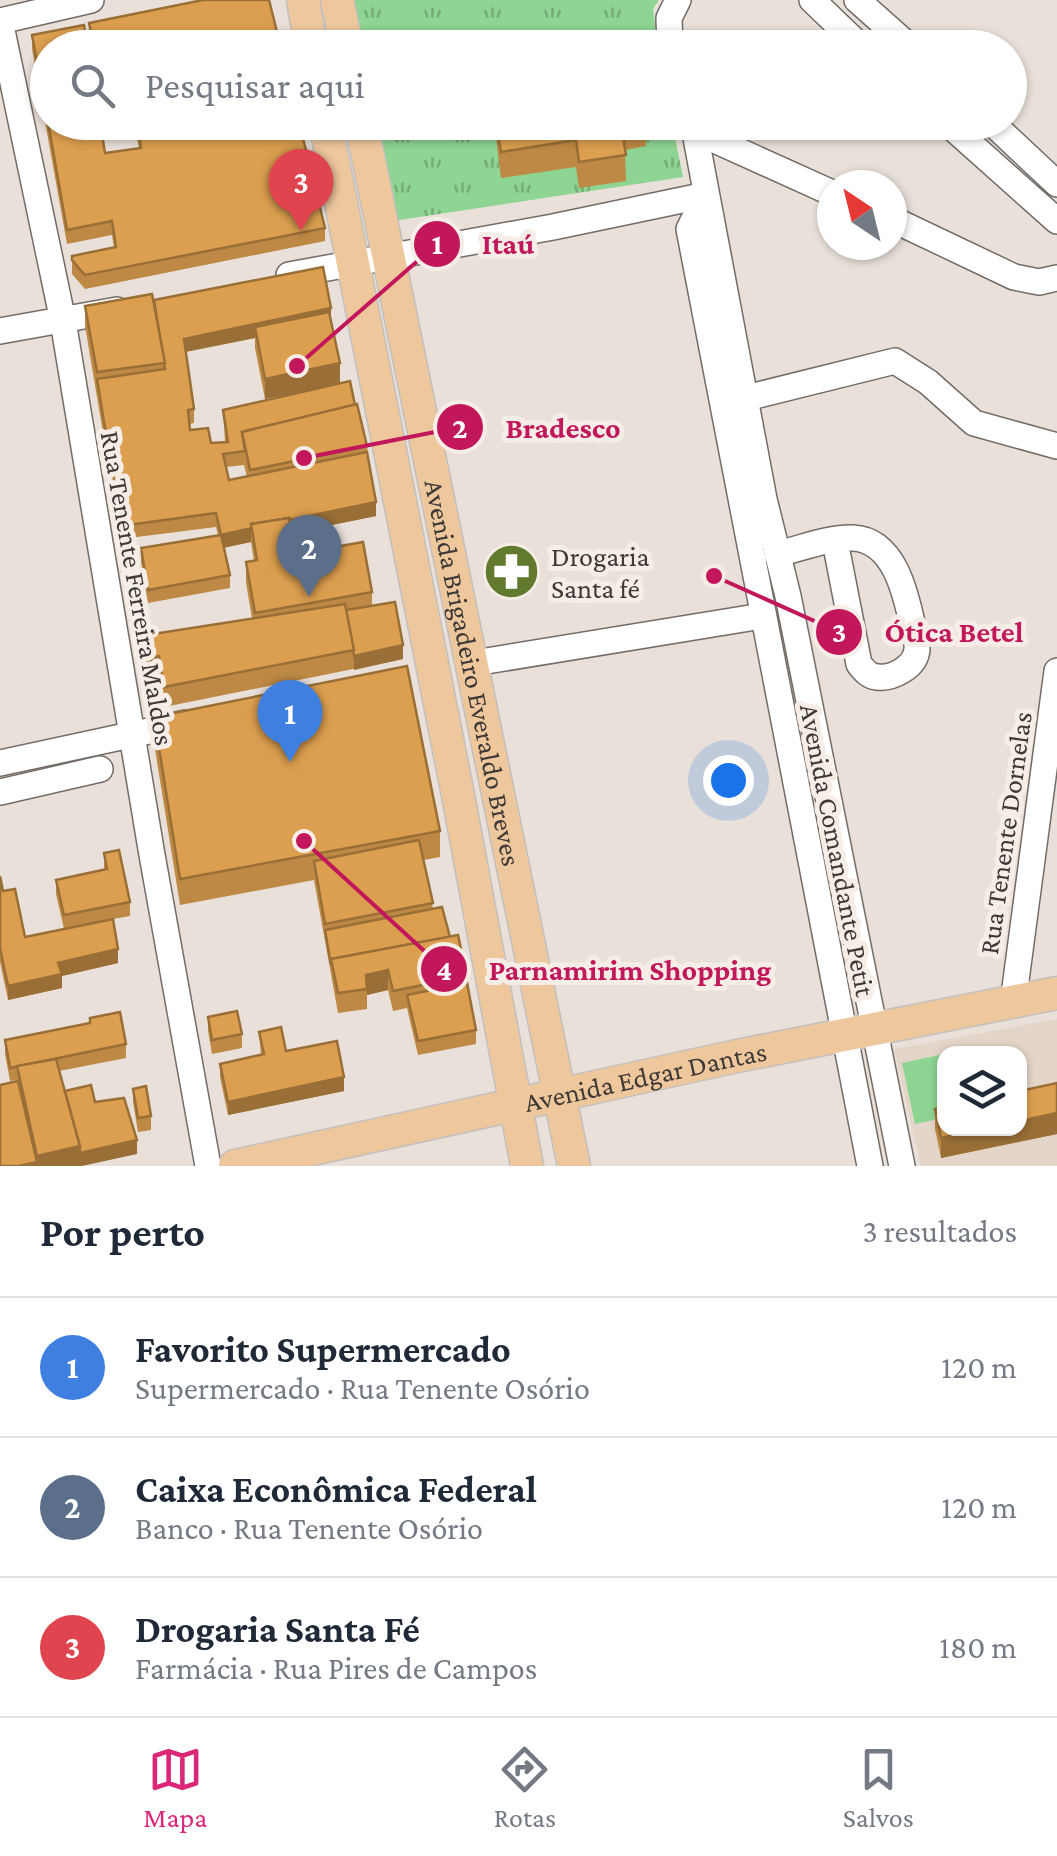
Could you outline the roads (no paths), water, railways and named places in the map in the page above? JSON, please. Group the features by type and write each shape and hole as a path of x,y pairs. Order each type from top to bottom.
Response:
{"main road":[{"path":"302,0 308,30"},
{"path":"337,0 343,30"},
{"name":"Avenida Brigadeiro Everaldo Breves","path":"329,140 424,673 527,1166"},
{"name":"Avenida Brigadeiro Everaldo Breves","path":"366,140 574,1166"},
{"name":"Avenida Edgar Dantas","path":"235,1166 1057,993"}],"street":[{"path":"0,21 91,0"},
{"path":"669,30 669,18 678,0"},
{"path":"812,0 843,30"},
{"path":"857,0 891,30"},
{"name":"Rua Tenente Ferreira Maldos","path":"0,21 63,321 208,1166"},
{"name":"Avenida Comandante Petit","path":"697,140 746,398 762,616 858,1032 902,1166"},
{"path":"722,140 817,186"},
{"path":"966,140 1057,222"},
{"path":"1010,140 1057,184"},
{"path":"258,281 552,228 706,195"},
{"name":"Avenida Comandante Petit","path":"706,195 689,230 754,502 778,554 858,1032 870,1166"},
{"path":"907,226 1014,277 1040,282 1057,278"},
{"path":"0,331 142,304"},
{"path":"746,398 896,360 916,372 974,423 1057,446"},
{"path":"778,554 835,541 852,538 867,541 881,552 904,583 918,651 900,672 878,678 867,674 859,664 835,541"},
{"path":"474,663 762,616"},
{"name":"Rua Tenente Dornelas","path":"1012,1003 1057,672"},
{"path":"0,762 208,718"},
{"path":"0,792 100,770"}],"place":[{"name":"Drogaria Santa Fé","path":"301,231"},
{"name":"Itaú","path":"297,366"},
{"name":"Bradesco","path":"304,458"},
{"name":"Drogaria Santa fé","path":"512,572"},
{"name":"Ótica Betel","path":"714,576"},
{"name":"Caixa Econômica Federal","path":"309,597"},
{"name":"Favorito Supermercado","path":"290,762"},
{"name":"Parnamirim Shopping","path":"304,841"}]}
